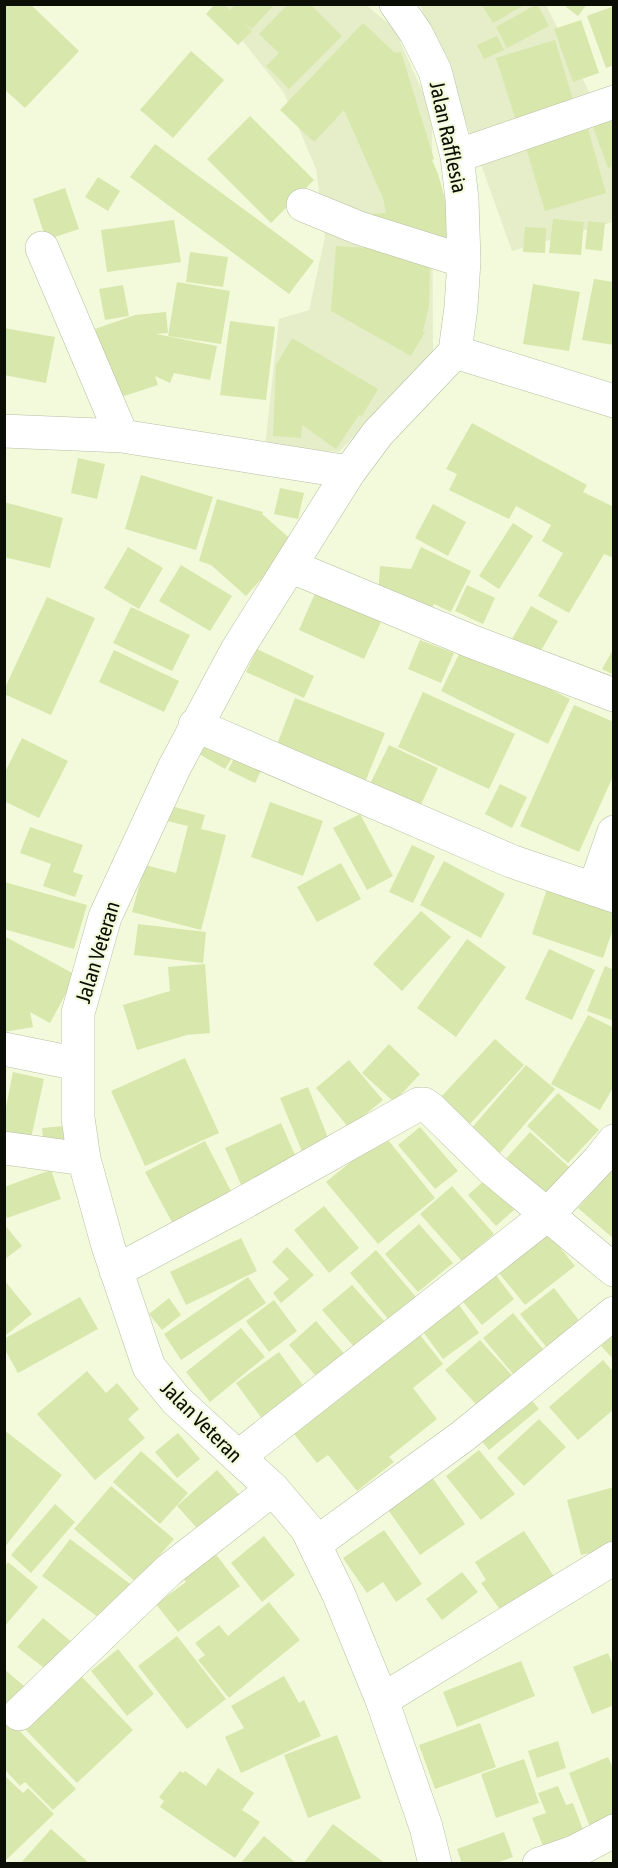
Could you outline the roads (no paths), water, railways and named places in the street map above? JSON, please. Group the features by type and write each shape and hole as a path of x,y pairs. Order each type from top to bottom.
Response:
{"street":[{"name":"Jalan Rafflesia","path":"396,4 416,33 435,71 457,156 462,199 464,261 455,352"},
{"path":"457,156 614,102"},
{"path":"303,205 359,228 464,261"},
{"path":"42,248 122,436"},
{"path":"455,352 614,401"},
{"name":"Jalan Veteran","path":"435,1863 426,1827 382,1700 307,1529 273,1489 176,1400 149,1367 116,1271 84,1159 78,1118 78,1013 105,916 195,725 237,650 349,472 378,433 455,352"},
{"path":"5,431 122,436 349,472"},
{"path":"290,566 473,642 614,694"},
{"path":"195,725 511,861 604,892 614,832"},
{"path":"4,1049 78,1064"},
{"path":"116,1271 236,1207 418,1104 424,1104 431,1109 491,1168 614,1270"},
{"path":"238,1457 547,1215 614,1141"},
{"path":"4,1148 84,1159"},
{"path":"315,1544 463,1436 614,1313"},
{"path":"19,1714 169,1570 273,1489"},
{"path":"382,1700 614,1558"},
{"path":"538,1863 574,1852 614,1831"}]}
